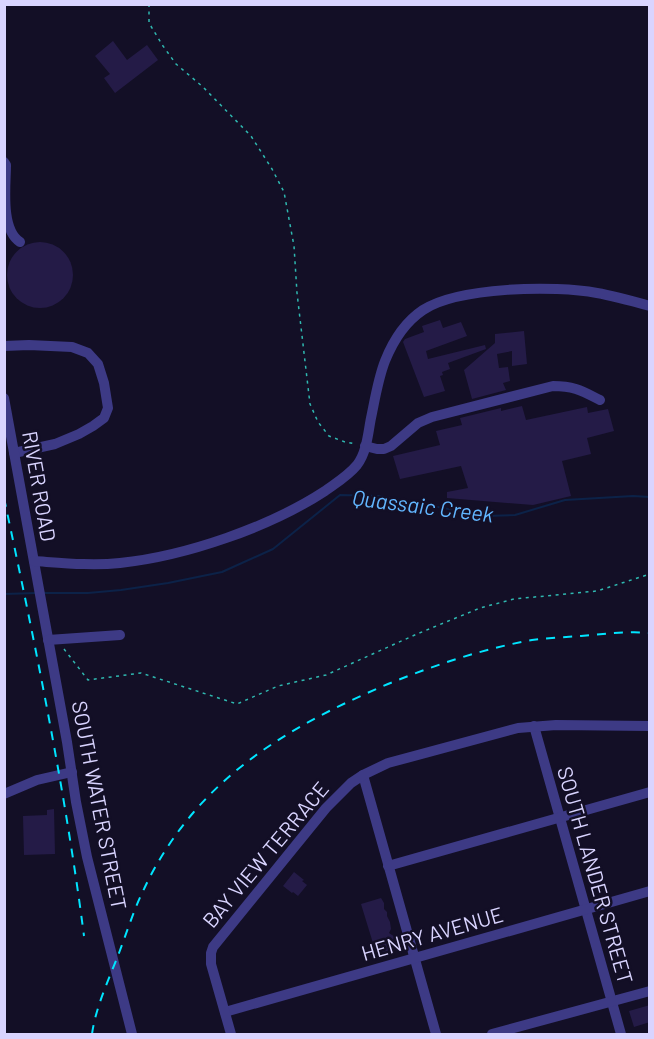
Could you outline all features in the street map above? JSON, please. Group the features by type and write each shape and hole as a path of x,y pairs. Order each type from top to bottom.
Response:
{"street":[{"path":"4,162 6,165 7,220 16,239 20,242"},
{"path":"34,561 122,563 195,548 219,541 287,512 315,497 358,464 365,446 376,390 393,344 411,320 432,304 474,293 569,290 595,292 650,306"},
{"path":"4,346 72,347 88,353 98,364 108,408 104,418 79,434 11,457"},
{"path":"365,446 384,449 391,446 418,423 432,417 553,386 568,386 600,400"},
{"name":"RIVER ROAD","path":"4,398 11,457 38,580"},
{"name":"SOUTH WATER STREET","path":"38,580 87,857 132,1035"},
{"path":"48,640 120,635"},
{"name":"SOUTH LANDER STREET","path":"534,726 621,1035"},
{"name":"BAY VIEW TERRACE","path":"231,1035 211,964 213,947 326,808 363,774 388,764 518,728 650,726"},
{"path":"4,794 37,780 72,772"},
{"path":"363,774 436,1035"},
{"path":"388,866 650,792"},
{"name":"HENRY AVENUE","path":"225,1012 650,891"},
{"path":"492,1035 650,991"}],"path":[{"path":"149,4 149,23 176,64 251,136 273,169 284,192 294,246 310,404 318,422 329,436 365,446"},
{"path":"48,640 61,646 88,680 141,673 237,704 278,686 326,675 480,608 514,599 597,591 650,574"}],"building":[{"path":"113,41 127,60 147,45 158,60 115,93 104,78 110,74 95,56"},
{"path":"40,242 53,245 63,252 70,262 73,275 70,288 63,298 53,305 40,308 27,305 17,298 10,288 7,275 10,262 17,252 27,245"},
{"path":"440,320 443,328 461,322 467,336 426,351 428,359 485,345 486,349 448,363 450,369 442,372 443,375 440,376 445,391 424,397 403,342 405,339 424,332 422,326"},
{"path":"524,331 527,364 512,366 512,351 497,354 499,368 508,367 510,381 503,383 506,390 472,399 464,370 495,343 495,334"},
{"path":"522,406 526,420 587,407 588,413 608,409 614,431 587,438 591,454 562,461 571,496 533,505 447,498 447,492 468,488 461,466 400,479 393,456 440,445 436,431 462,425 460,418 501,408 501,411"},
{"path":"54,809 55,854 24,855 23,816 47,815 47,810"},
{"path":"294,872 307,885 298,896 283,886"},
{"path":"381,898 390,922 389,933 395,937 393,939 397,948 376,953 361,904"},
{"path":"650,1005 650,1022 634,1027 629,1011"}],"waterway":[{"name":"Quassaic Creek","path":"43,593 121,590 222,572 273,549 340,495 379,496 486,516 515,515 565,500 650,497"},
{"name":"Quassaic Creek","path":"4,594 37,593"}],"railway":[{"path":"4,498 59,771 84,936"},
{"path":"92,1034 100,1003 140,897 160,859 179,830 213,791 258,754 308,722 361,696 459,658 532,640 616,633 650,633"}]}
